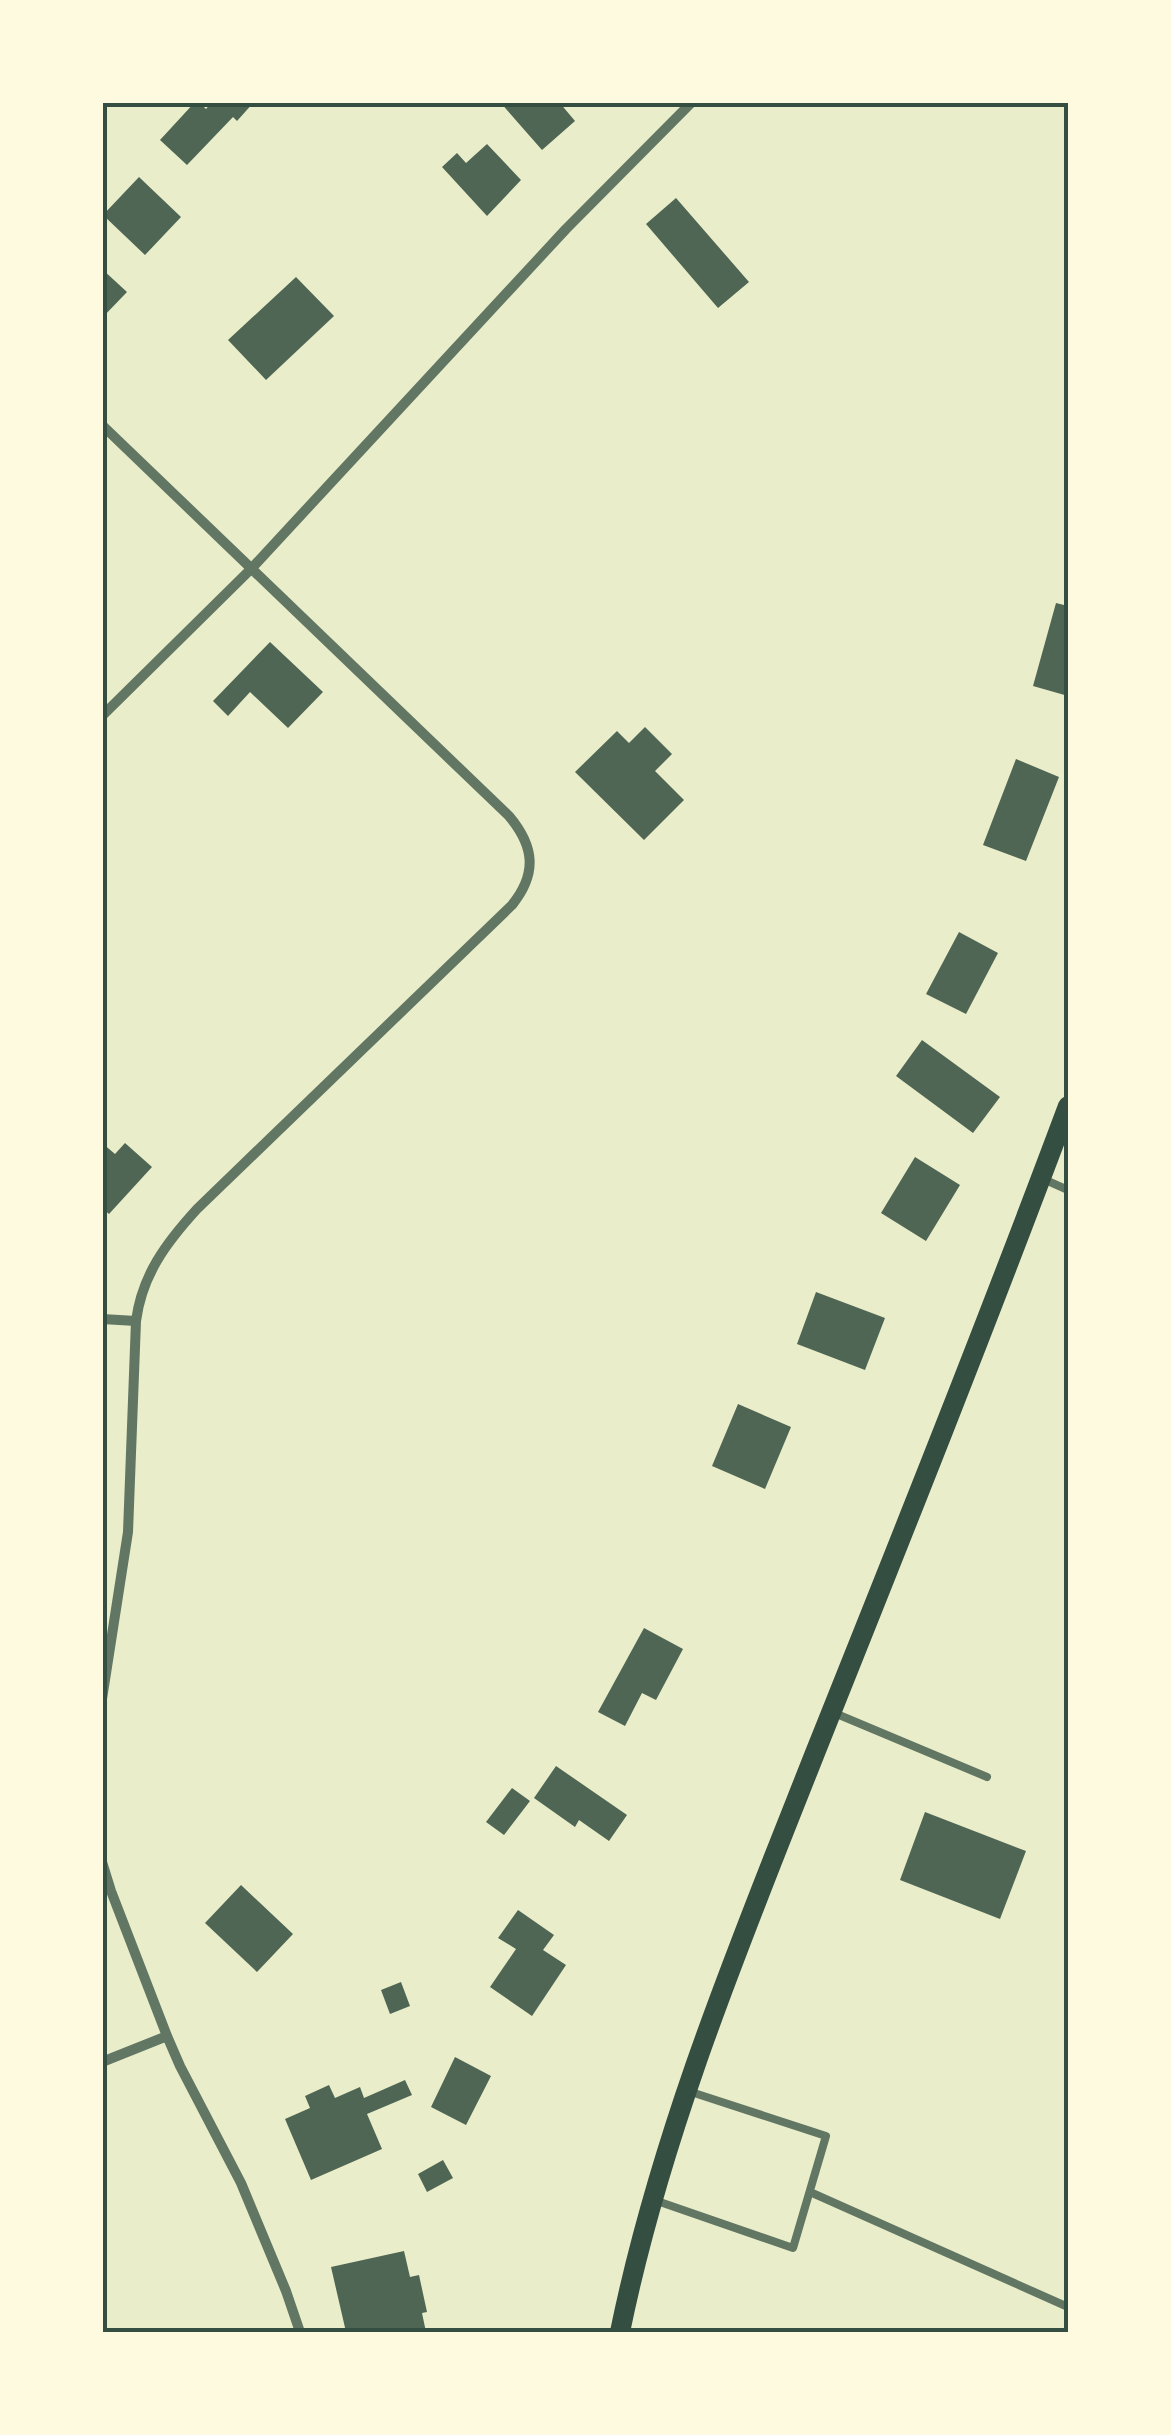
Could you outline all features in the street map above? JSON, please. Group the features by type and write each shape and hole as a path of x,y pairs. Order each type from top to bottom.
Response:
{"main road":[{"path":"620,2332 653,2199 687,2091 757,1900 1068,1107"}],"street":[{"path":"102,716 252,569 553,244 692,102"},
{"path":"102,425 509,816 525,840 530,866 521,894 502,916 178,1230 151,1268 138,1303 128,1532 102,1699"},
{"path":"102,1319 136,1322"},
{"path":"102,1862 167,2036 241,2183 300,2332"},
{"path":"102,2062 167,2036"}],"lane":[{"path":"1041,1178 1068,1190"},
{"path":"832,1712 987,1777"},
{"path":"653,2199 792,2248 810,2192 826,2136 687,2091"},
{"path":"810,2192 1068,2307"}],"building":[{"path":"195,102 206,109 212,102 254,102 237,121 233,117 187,165 160,140"},
{"path":"500,102 559,102 575,121 542,150"},
{"path":"487,144 521,180 487,216 442,167 457,153 466,163"},
{"path":"139,177 181,217 145,255 103,215"},
{"path":"676,198 749,282 718,308 646,224"},
{"path":"102,269 127,292 102,318"},
{"path":"296,277 334,316 266,380 228,340"},
{"path":"1056,603 1068,606 1068,696 1033,686"},
{"path":"270,642 323,692 288,728 250,692 228,716 213,701"},
{"path":"645,727 672,754 655,771 684,800 644,840 575,772 617,731 629,743"},
{"path":"1016,759 1059,777 1026,861 983,845"},
{"path":"959,932 998,953 966,1014 926,994"},
{"path":"922,1040 1000,1097 973,1133 896,1076"},
{"path":"102,1143 115,1154 125,1143 152,1167 109,1214 102,1208"},
{"path":"915,1157 960,1185 926,1241 881,1213"},
{"path":"816,1292 885,1318 865,1370 797,1344"},
{"path":"738,1404 791,1427 765,1489 712,1466"},
{"path":"644,1628 683,1649 656,1700 642,1693 625,1726 598,1712"},
{"path":"556,1766 627,1815 609,1841 579,1820 575,1827 534,1798"},
{"path":"512,1788 530,1801 504,1835 486,1822"},
{"path":"925,1812 1026,1851 1000,1919 900,1880"},
{"path":"241,1885 293,1934 257,1972 205,1923"},
{"path":"518,1910 554,1935 543,1950 566,1965 532,2016 490,1987 516,1949 498,1938"},
{"path":"401,1982 410,2006 390,2014 381,1990"},
{"path":"455,2057 491,2076 466,2125 431,2107"},
{"path":"405,2080 412,2095 367,2114 382,2149 311,2180 285,2119 310,2108 305,2096 329,2085 335,2098 360,2087 364,2098"},
{"path":"443,2160 453,2178 427,2192 418,2174"},
{"path":"404,2251 410,2277 419,2275 427,2312 422,2313 426,2332 346,2332 331,2267"}]}
